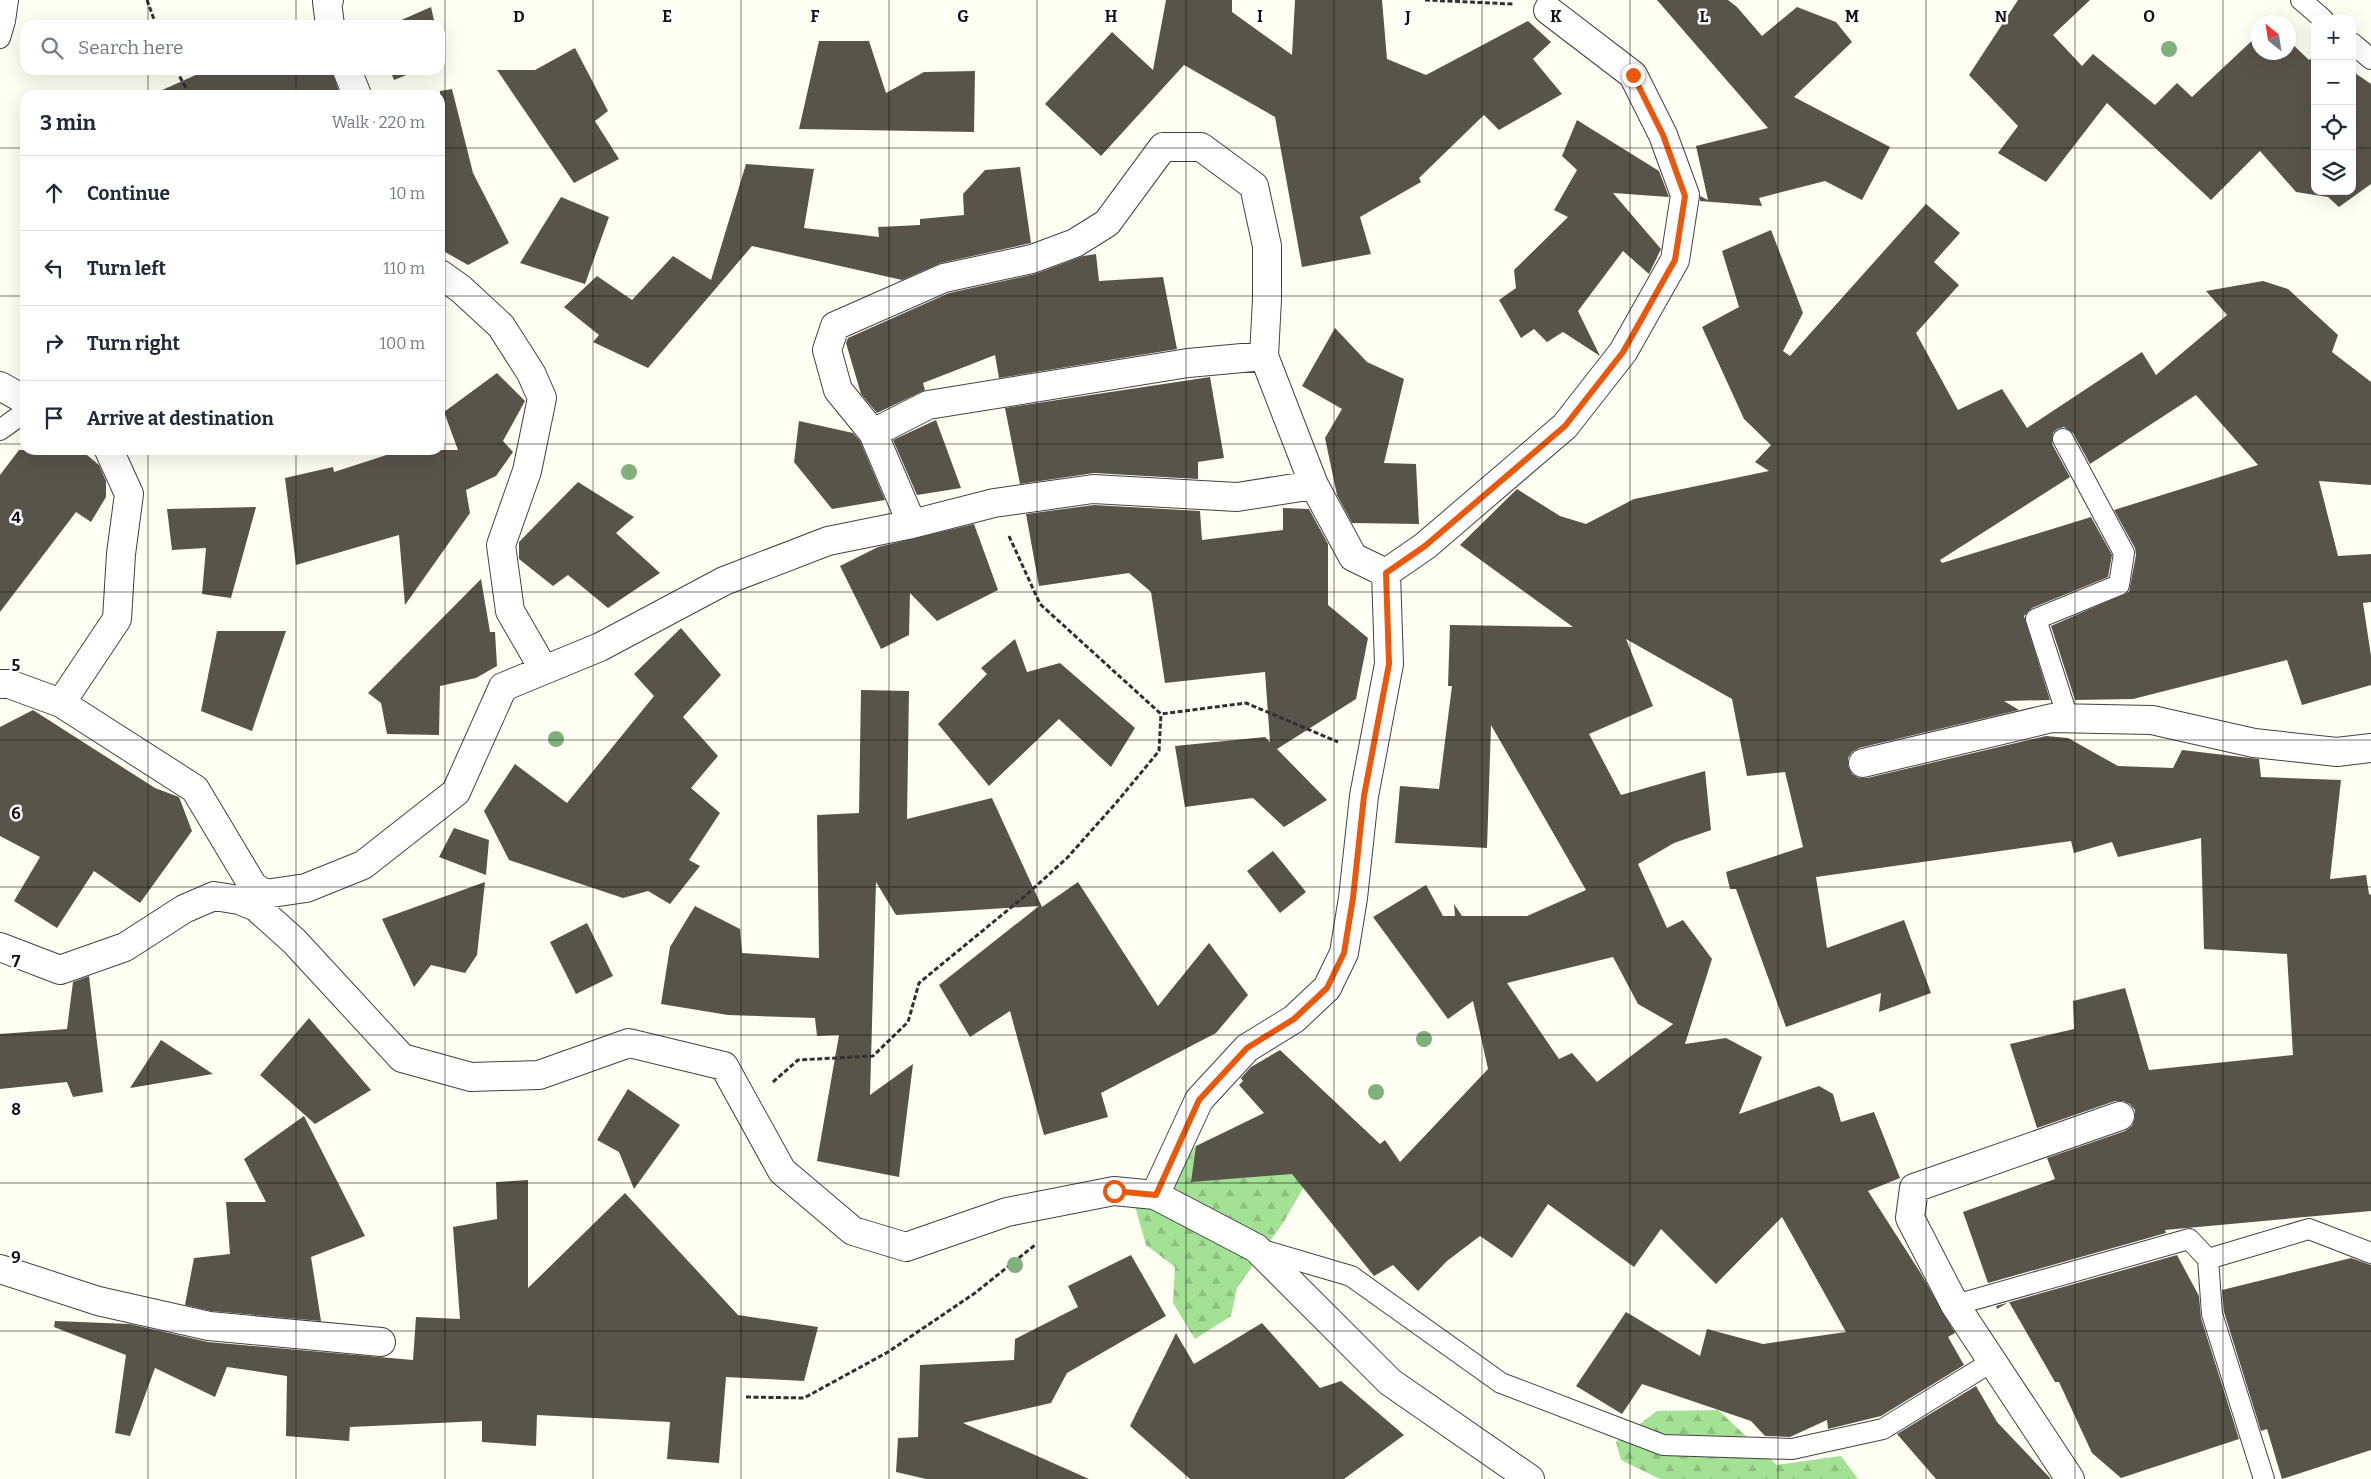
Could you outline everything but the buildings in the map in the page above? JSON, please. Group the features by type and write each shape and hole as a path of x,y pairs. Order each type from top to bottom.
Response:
{"street":[{"path":"329,0 327,2 329,20"},
{"path":"1386,573 1425,546 1565,426 1623,352 1675,260 1685,196 1663,135 1638,83 1633,75 1548,10"},
{"path":"349,75 355,90"},
{"path":"912,524 874,433 838,390 827,350 835,326 944,278 1032,259 1075,243 1107,223 1163,147 1201,147 1254,186 1267,246 1264,356 1314,485 1353,557 1386,573"},
{"path":"445,278 501,326 531,373 542,398 527,471 501,545 510,611 544,670"},
{"path":"874,433 928,405 1188,363 1264,356"},
{"path":"0,386 20,397"},
{"path":"61,703 117,619 120,554 129,494 112,455"},
{"path":"0,947 60,970 125,947 184,909 214,896 239,900 306,888 363,865 456,792 503,687 600,648 724,580 828,541 912,524 994,503 1093,489 1237,497 1314,485"},
{"path":"1156,1195 1199,1100 1247,1048 1294,1019 1327,988 1344,953 1353,898 1364,796 1389,664 1386,573"},
{"path":"0,684 9,684 61,703 195,789 253,886 256,898 402,1058 471,1078 539,1075 629,1043 724,1066 782,1171 853,1231 906,1247 1007,1212 1114,1191 1156,1195 1256,1248 1390,1382 1530,1479"},
{"path":"1863,763 2052,718 2152,720 2254,744 2337,752 2371,748"},
{"path":"2070,1479 1955,1304 1910,1218 1914,1188 2120,1116"},
{"path":"0,1268 98,1301 210,1326 381,1342"}],"lane":[{"path":"0,38 8,0"},
{"path":"2301,0 2318,15"},
{"path":"2356,46 2371,59"},
{"path":"0,430 20,416"},
{"path":"2063,439 2124,553 2120,585 2036,619 2068,718"},
{"path":"2208,1259 2309,1229 2371,1253"},
{"path":"1955,1304 2189,1239 2208,1259 2212,1314 2264,1479"},
{"path":"1256,1248 1350,1276 1501,1383 1663,1444 1792,1449 1883,1429 1993,1361"}],"path":[{"path":"147,0 154,20"},
{"path":"1425,0 1504,2 1548,10"},
{"path":"179,75 187,90"},
{"path":"994,503 1040,604 1161,714 1246,703 1372,756"},
{"path":"752,1116 760,1093 798,1060 873,1056 908,1022 919,982 1025,896 1067,858 1159,751 1161,714"},
{"path":"746,1397 804,1398 888,1352 975,1293 1037,1244"}],"green space":[{"path":"1196,1146 1279,1155 1305,1185 1283,1223 1237,1288 1231,1316 1195,1339 1173,1303 1175,1267 1146,1245 1131,1192"},
{"path":"1718,1410 1777,1465 1841,1456 1858,1479 1660,1479 1621,1460 1616,1442 1657,1411"}],"route":[{"path":"1114,1191 1156,1195 1199,1100 1247,1048 1294,1019 1327,988 1344,953 1353,898 1364,796 1389,664 1386,573 1425,546 1565,426 1623,352 1675,260 1685,196 1663,135 1633,75"}]}
